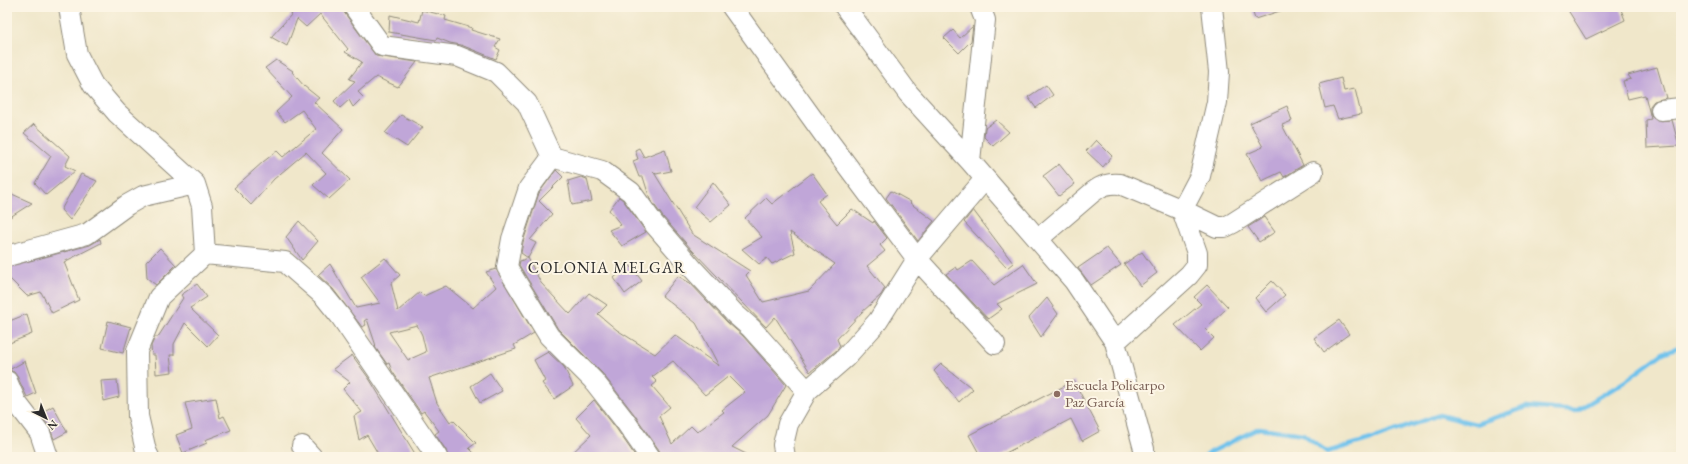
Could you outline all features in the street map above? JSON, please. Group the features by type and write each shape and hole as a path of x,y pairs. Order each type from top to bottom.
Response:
{"street":[{"path":"69,7 77,54 93,85 117,113 195,184 202,206 205,254"},
{"path":"354,7 382,46 457,56 496,72 527,103 552,157 602,171 631,192 654,224 693,270 735,314 751,328 808,391"},
{"path":"732,7 825,136 917,259 995,344"},
{"path":"845,7 908,93 986,179 1074,281 1115,342 1144,449 1144,457"},
{"path":"970,161 985,20 980,7"},
{"path":"1115,342 1190,275 1197,265 1197,253 1182,210 1200,176 1217,102 1219,72 1212,7"},
{"path":"1661,110 1681,108"},
{"path":"552,157 529,188 512,239 507,267 549,336 593,380 625,421 650,457"},
{"path":"1038,239 1093,192 1102,186 1112,183 1120,184 1182,210 1217,227 1225,227 1313,172"},
{"path":"785,457 783,446 788,424 808,391 845,358 878,321 917,259 986,179"},
{"path":"7,256 87,234 127,205 143,196 195,184"},
{"path":"149,457 146,451 138,416 137,351 159,297 205,254 285,262 324,296 341,317 437,457"},
{"path":"7,381 11,400 40,433 48,457"}],"building":[{"path":"284,7 340,7 376,56 417,62 398,87 376,77 358,92 363,97 353,107 349,100 340,108 334,101 355,81 349,79 362,62 345,52 348,49 320,14 306,27 297,19 287,46 271,37 292,14"},
{"path":"1251,7 1286,7 1286,9 1255,19"},
{"path":"1566,7 1620,7 1625,20 1586,39"},
{"path":"422,10 446,16 445,20 472,28 471,30 500,39 495,47 500,50 496,59 461,45 437,38 436,40 389,32 390,15 419,22"},
{"path":"973,26 971,41 959,53 944,38 953,30 960,38"},
{"path":"276,60 293,71 292,72 304,86 319,98 314,102 343,129 322,153 350,180 329,199 313,185 326,173 306,152 274,179 251,205 234,188 277,151 283,157 316,129 302,110 285,122 276,112 292,97 265,68"},
{"path":"1657,67 1666,98 1654,101 1650,106 1650,112 1652,117 1657,121 1672,120 1679,146 1647,148 1646,120 1651,119 1645,95 1628,99 1623,81 1631,79 1628,75"},
{"path":"1341,78 1344,91 1355,89 1361,114 1338,119 1333,106 1325,108 1319,84"},
{"path":"1046,85 1053,95 1036,108 1028,97"},
{"path":"1287,106 1292,121 1282,125 1303,165 1284,177 1281,172 1262,181 1247,154 1263,147 1250,123"},
{"path":"401,115 423,127 407,147 385,133"},
{"path":"996,120 1009,132 993,146 984,137 985,128"},
{"path":"34,124 70,156 65,166 75,171 46,195 35,183 51,156 24,133"},
{"path":"1096,140 1112,156 1103,167 1086,151"},
{"path":"639,148 644,157 665,149 671,171 656,174 653,171 692,234 750,271 746,275 763,302 809,291 835,264 790,232 795,253 772,264 767,258 759,264 742,249 762,237 745,218 766,198 772,204 812,173 827,194 818,201 837,224 852,209 873,223 874,221 887,238 880,245 885,251 867,266 885,288 881,295 862,312 837,339 840,346 837,350 810,372 775,317 766,327 692,250 663,217 650,199 643,177 639,177 633,161 638,159 635,150"},
{"path":"1059,164 1075,184 1059,196 1043,176"},
{"path":"556,170 563,177 539,201 552,214 530,240 536,243 528,258 521,253 523,242 539,193"},
{"path":"81,174 97,181 70,220 61,210"},
{"path":"581,177 587,179 592,201 572,205 568,181"},
{"path":"713,182 731,205 711,222 694,207"},
{"path":"891,191 911,202 910,203 934,221 918,241 886,198"},
{"path":"12,194 32,203 7,219 7,199"},
{"path":"619,197 623,200 646,232 622,246 609,230 621,225 609,210"},
{"path":"973,210 1013,263 1007,268 964,222"},
{"path":"1264,217 1275,232 1259,242 1248,227"},
{"path":"299,221 318,241 302,260 286,237"},
{"path":"100,239 101,243 64,262 79,300 52,313 41,292 27,296 7,276 7,267 90,245"},
{"path":"160,248 176,265 156,285 147,278 146,262"},
{"path":"1107,248 1121,265 1091,285 1078,268"},
{"path":"1142,252 1157,273 1140,286 1124,264"},
{"path":"385,258 400,275 391,283 398,311 420,292 424,296 446,286 473,308 496,287 486,272 496,269 534,333 514,345 516,349 429,378 437,403 450,422 453,420 476,443 469,448 478,457 448,457 446,450 435,434 439,431 424,411 421,413 392,371 389,363 387,364 375,347 376,346 367,319 364,321 366,325 362,327 333,289 318,275 330,264 356,308 380,303 361,277","holes":["417,325 422,335 426,352 408,360 389,332"]},
{"path":"528,258 541,283 570,314 589,293 607,305 598,314 617,330 655,354 675,335 719,366 696,323 662,296 678,276 690,283 727,322 743,336 786,385 768,415 732,447 752,457 661,457 659,450 634,414 602,373 558,329 519,265 520,261","holes":["673,361 705,395 729,376 745,392 722,410 724,412 697,432 691,426 672,444 659,416 670,407 652,386 657,382 652,377"]},
{"path":"972,261 994,285 1023,264 1037,284 997,304 1002,309 988,319 946,274 956,267 958,270"},
{"path":"629,264 642,281 625,294 614,278"},
{"path":"1272,281 1285,295 1266,312 1255,298"},
{"path":"197,284 207,297 190,308 218,335 208,346 185,323 174,344 174,355 170,355 172,372 156,374 155,355 152,355 151,346 155,337 158,337 183,298 181,295"},
{"path":"1207,285 1228,307 1205,329 1214,338 1200,351 1175,325 1201,304 1194,297"},
{"path":"1047,298 1058,314 1041,337 1029,318"},
{"path":"27,314 32,334 7,344 7,322"},
{"path":"1339,320 1349,334 1324,352 1314,338"},
{"path":"108,321 131,327 123,353 102,348"},
{"path":"548,352 564,367 573,386 554,399 542,383 545,381 534,360"},
{"path":"352,355 370,380 417,457 380,457 367,435 359,440 354,416 362,412 343,389 350,382 333,369"},
{"path":"25,361 36,393 27,397 17,376 14,372 9,370"},
{"path":"941,364 973,389 959,402 934,371"},
{"path":"490,373 502,391 480,403 471,386"},
{"path":"117,380 119,397 103,401 101,381"},
{"path":"1074,381 1100,431 1082,441 1071,419 998,457 981,457 969,435"},
{"path":"216,398 220,418 224,416 231,430 205,440 207,443 183,453 176,435 192,429 185,403"},
{"path":"594,400 636,457 568,457 591,435 576,418"},
{"path":"53,406 67,432 54,439 49,426 39,414"}],"waterway":[{"path":"1204,457 1259,428 1303,434 1327,452 1378,437 1439,415 1476,424 1527,407 1576,411 1624,382 1663,353 1681,346"}],"place":[{"name":"Escuela Policarpo Paz García","path":"1057,394"}],"district":[{"name":"COLONIA MELGAR","path":"607,267"}]}
